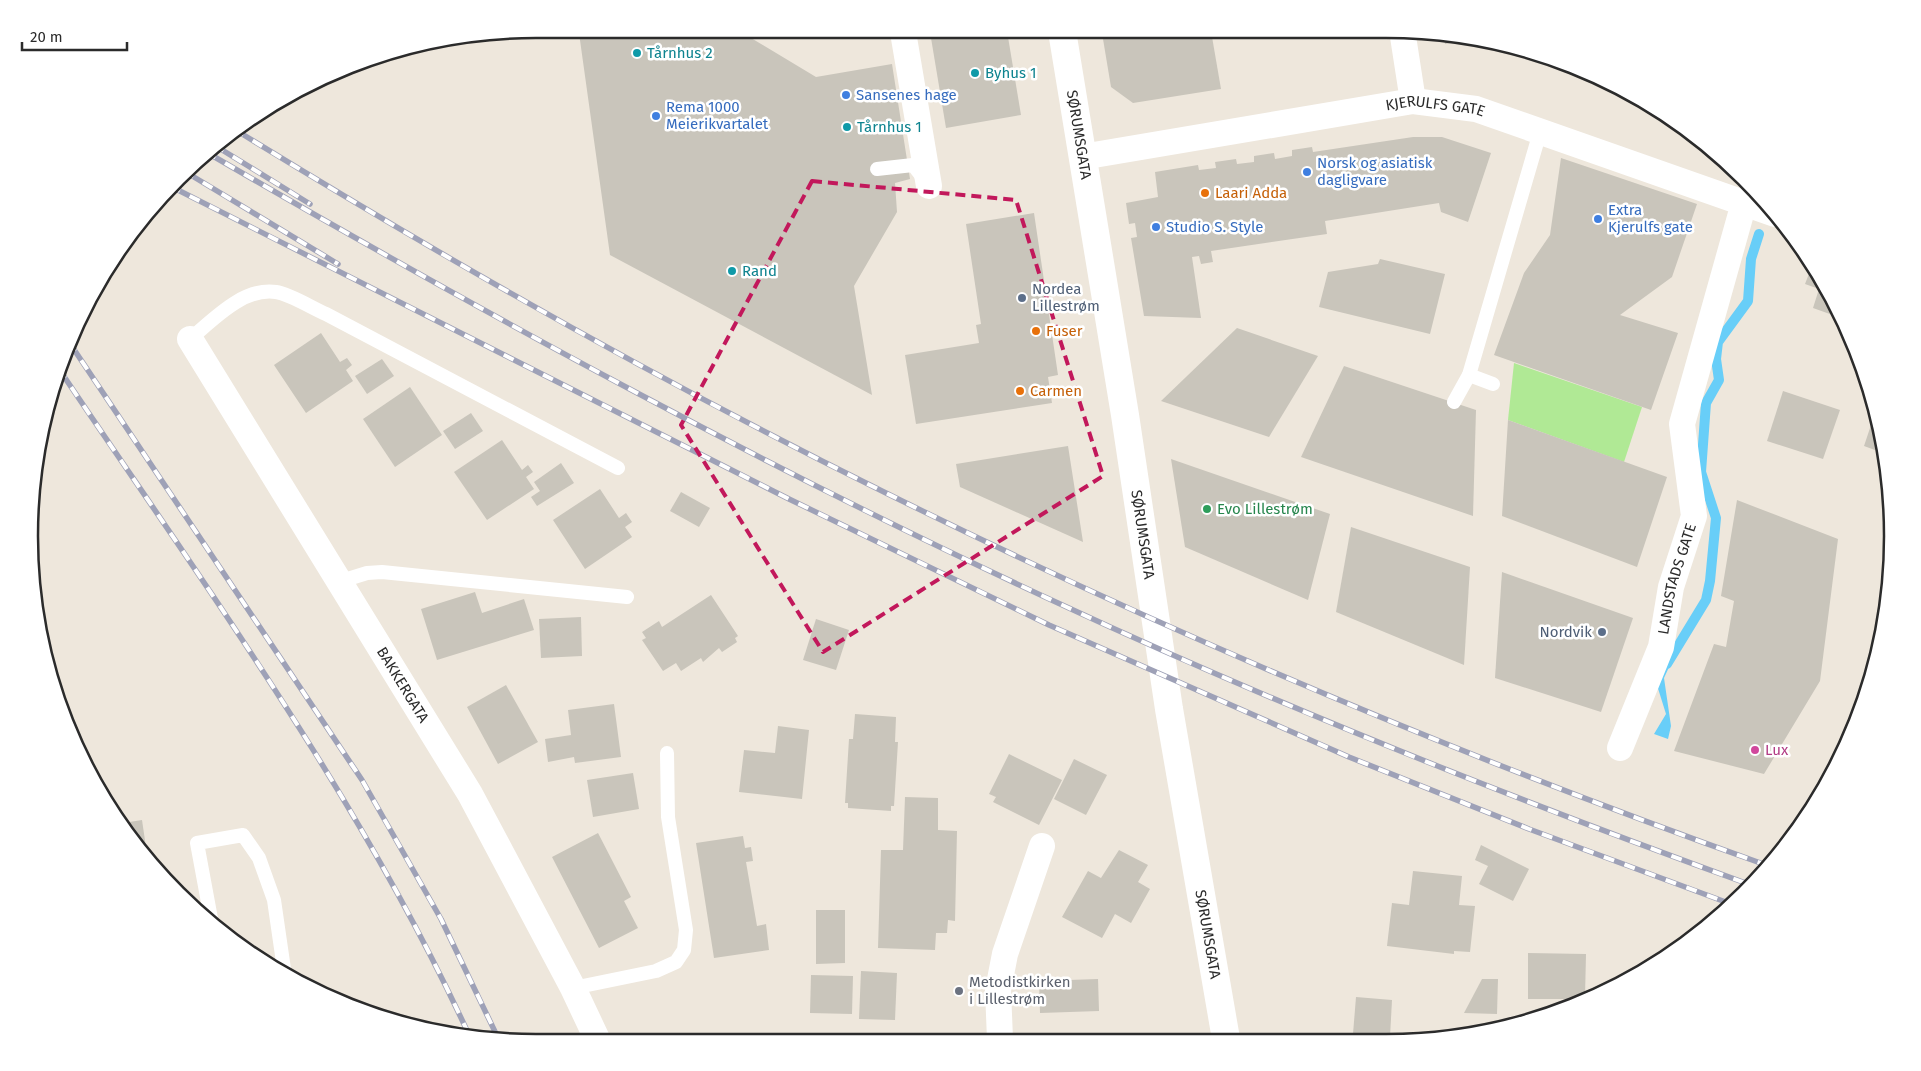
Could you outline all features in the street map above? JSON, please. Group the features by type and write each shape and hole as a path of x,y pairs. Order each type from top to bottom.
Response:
{"main road":[{"name":"SØRUMSGATA","path":"1063,37 1125,415 1169,709 1225,1034"}],"street":[{"path":"904,37 929,186"},
{"path":"1403,38 1413,100"},
{"name":"KJERULFS GATE","path":"1082,157 1413,100 1476,109 1761,209"},
{"name":"LANDSTADS GATE","path":"1620,748 1661,647 1671,587 1694,516 1682,424 1744,203"},
{"name":"BAKKERGATA","path":"190,339 470,794 573,988 595,1034"},
{"path":"1000,1034 998,990 1005,954 1042,846"}],"lane":[{"path":"1454,402 1469,375 1540,132"},
{"path":"877,169 913,165 929,186"},
{"path":"190,339 231,306 256,292 277,292 326,314 618,468"},
{"path":"1469,375 1493,384"},
{"path":"338,582 367,573 382,572 627,597"},
{"path":"573,988 656,971 676,962 684,950 686,930 668,817 667,753"},
{"path":"210,912 197,843 243,835 259,858 274,900 283,965"}],"highlighted area":[{"path":"812,181 1016,200 1103,476 823,652 681,425"}],"green space":[{"path":"1514,363 1642,407 1624,462 1508,420"}],"water":[{"path":"1671,652 1675,654 1664,678 1671,726 1668,739 1654,734 1666,714 1656,682"}],"building":[{"path":"580,37 749,37 816,77 892,64 910,179 895,183 897,212 854,286 872,395 610,255"},
{"name":"Byhus 1","path":"931,37 1008,37 1021,115 946,128"},
{"path":"1103,37 1212,37 1221,89 1133,103 1111,87"},
{"path":"1413,137 1442,137 1491,153 1468,222 1441,212 1439,203 1325,221 1327,234 1211,251 1213,262 1201,264 1199,256 1192,257 1201,318 1144,316 1131,238 1137,237 1135,223 1129,224 1126,203 1158,197 1155,172 1198,165 1199,170 1216,168 1215,162 1236,159 1237,164 1254,162 1254,156 1274,153 1275,159 1292,156 1292,150 1312,147 1313,152"},
{"path":"1561,158 1697,204 1672,277 1620,315 1678,333 1651,410 1494,355 1524,273 1550,235"},
{"path":"1034,213 1058,375 1048,377 1052,403 916,424 905,355 979,343 976,325 981,324 966,224"},
{"path":"1380,259 1445,274 1430,334 1319,307 1328,272 1378,264"},
{"path":"1809,274 1818,289 1805,284"},
{"path":"1819,290 1832,315 1813,308"},
{"path":"1237,328 1318,356 1269,437 1161,401"},
{"path":"321,333 340,362 347,358 352,365 346,370 353,381 306,413 274,365"},
{"path":"382,359 394,376 367,394 355,376"},
{"path":"1344,366 1476,410 1473,516 1301,457"},
{"path":"410,387 442,435 395,467 363,419"},
{"path":"1783,391 1840,410 1823,459 1767,441"},
{"path":"471,413 483,431 455,449 443,431"},
{"path":"1508,420 1667,477 1637,567 1502,516"},
{"path":"1871,425 1876,450 1864,446"},
{"path":"502,440 522,470 528,465 533,472 526,477 534,489 487,520 454,472"},
{"path":"1068,446 1083,542 960,487 956,464"},
{"path":"1171,459 1330,514 1308,600 1185,547"},
{"path":"561,463 574,483 537,506 531,497 540,491 534,482"},
{"path":"600,489 619,518 626,513 632,522 625,527 632,537 585,569 553,520"},
{"path":"681,492 710,508 699,527 670,511"},
{"path":"1737,500 1838,539 1820,681 1764,774 1674,751 1714,644 1726,647 1734,601 1721,596"},
{"path":"1351,527 1470,567 1464,665 1336,612"},
{"path":"1502,572 1633,618 1601,712 1495,678"},
{"path":"475,592 482,613 524,599 534,630 437,660 421,609"},
{"path":"711,595 738,636 735,638 737,642 722,652 719,648 703,662 701,658 681,671 676,663 663,671 642,640 646,638 642,632 659,621 662,627"},
{"path":"581,617 582,656 541,658 539,619"},
{"path":"816,619 849,630 836,670 803,660"},
{"path":"506,685 538,742 498,764 467,707"},
{"path":"614,704 621,757 575,763 574,757 548,762 545,739 571,735 568,710"},
{"path":"855,714 896,717 895,742 898,742 894,806 891,806 891,811 848,808 848,803 845,803 849,739 853,739"},
{"path":"778,726 809,730 802,799 739,792 744,750 775,753"},
{"path":"1009,754 1062,780 1039,825 993,802 996,797 989,794"},
{"path":"1074,759 1107,775 1086,815 1054,799"},
{"path":"633,773 639,809 593,817 587,780"},
{"path":"905,797 938,798 938,830 957,831 955,921 948,920 947,933 936,933 935,950 878,948 881,850 903,850"},
{"path":"142,820 146,846 140,839 128,822"},
{"path":"598,833 631,897 624,901 638,928 599,948 552,857"},
{"path":"743,836 745,848 751,847 753,861 746,862 757,926 766,924 769,950 714,958 696,843"},
{"path":"1481,845 1529,869 1513,901 1479,884 1488,866 1475,860"},
{"path":"1119,850 1148,865 1138,882 1150,889 1131,923 1115,914 1102,938 1062,917 1088,871 1101,878"},
{"path":"1413,871 1462,876 1459,905 1475,906 1470,952 1454,951 1454,954 1387,946 1392,903 1409,905"},
{"path":"816,910 845,910 845,963 816,964"},
{"path":"1528,953 1586,954 1585,992 1568,999 1528,999"},
{"path":"861,971 897,973 895,1020 859,1019"},
{"path":"811,975 853,976 852,1014 810,1013"},
{"path":"1098,979 1099,1011 1040,1013 1039,981"},
{"path":"1482,979 1498,979 1497,1014 1464,1013"},
{"path":"1356,997 1392,1000 1390,1034 1353,1034"}],"waterway":[{"path":"1667,664 1706,600 1710,581 1716,518 1701,472 1706,403 1719,380 1716,359 1718,342 1748,301 1751,259 1759,234"}],"railway":[{"path":"241,133 393,225 636,363 801,450 992,544 1100,595 1319,692 1541,782 1761,863"},
{"path":"221,149 310,204"},
{"path":"213,156 520,330 626,387 841,498 1058,603 1143,642 1401,752 1575,820 1743,882"},
{"path":"191,175 338,264"},
{"path":"177,190 789,499 1049,625 1349,757 1529,829 1724,901"},
{"path":"74,349 362,780 441,919 495,1031"},
{"path":"64,376 224,612 330,777 426,947 466,1028"}],"place":[{"name":"Tårnhus 2","path":"637,53"},
{"name":"Byhus 1","path":"975,73"},
{"name":"Sansenes hage","path":"846,95"},
{"name":"Rema 1000 Meierikvartalet","path":"656,116"},
{"name":"Tårnhus 1","path":"847,127"},
{"name":"Norsk og asiatisk dagligvare","path":"1307,172"},
{"name":"Laari Adda","path":"1205,193"},
{"name":"Extra Kjerulfs gate","path":"1598,219"},
{"name":"Studio S. Style","path":"1156,227"},
{"name":"Rand","path":"732,271"},
{"name":"Nordea Lillestrøm","path":"1022,298"},
{"name":"Fuser","path":"1036,331"},
{"name":"Carmen","path":"1020,391"},
{"name":"Evo Lillestrøm","path":"1207,509"},
{"name":"Nordvik","path":"1602,632"},
{"name":"Lux","path":"1755,750"},
{"name":"Metodistkirken i Lillestrøm","path":"959,991"}]}
